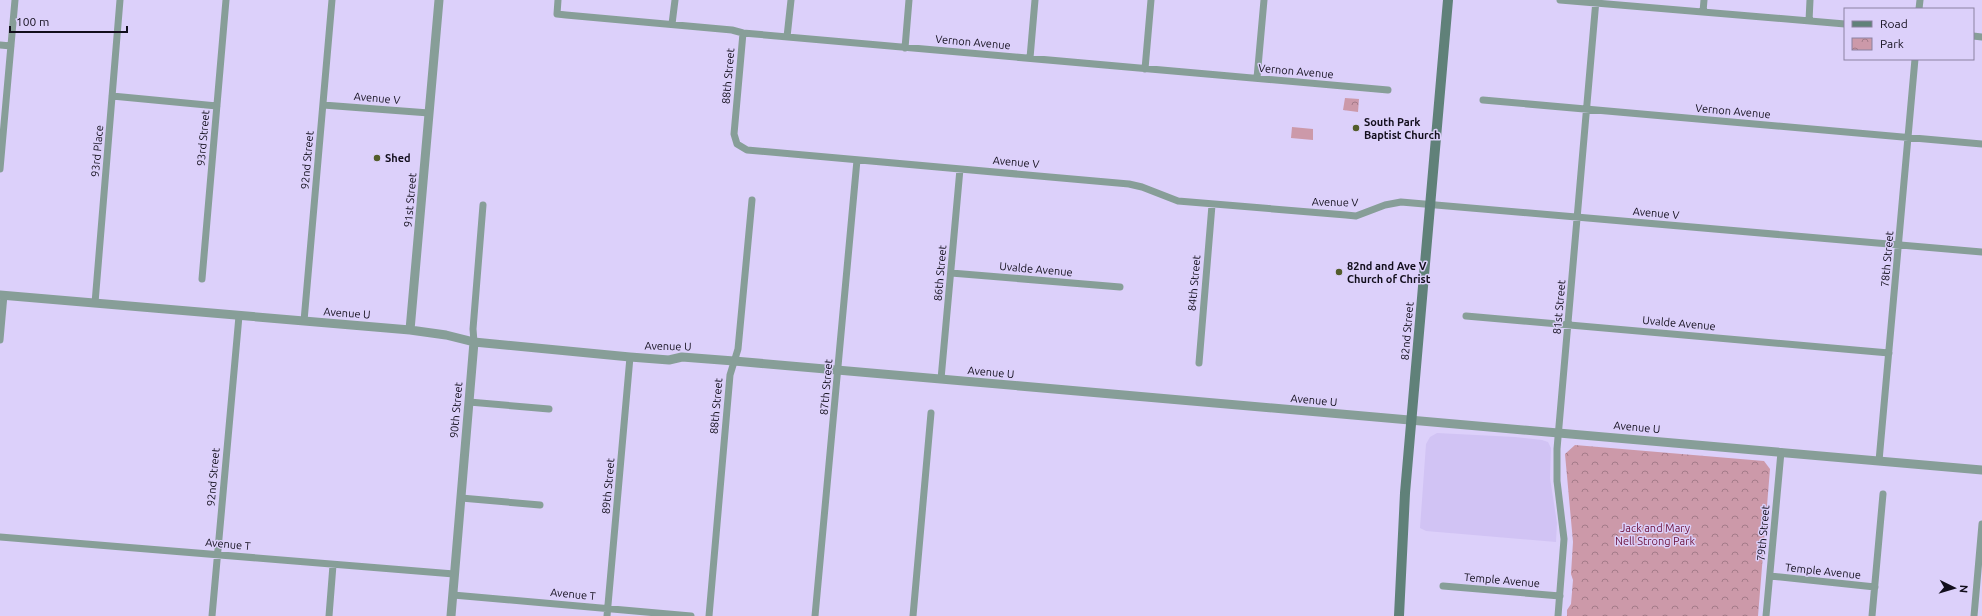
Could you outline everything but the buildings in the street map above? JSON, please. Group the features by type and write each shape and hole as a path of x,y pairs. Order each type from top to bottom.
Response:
{"main road":[{"name":"82nd Street","path":"1399,616 1405,493 1448,0"}],"street":[{"path":"0,169 15,0"},
{"name":"93rd Place","path":"95,303 120,0"},
{"name":"93rd Street","path":"202,279 226,0"},
{"name":"92nd Street","path":"304,321 332,0"},
{"name":"91st Street","path":"410,330 439,0"},
{"name":"Vernon Avenue","path":"558,0 557,14 672,24 732,30 743,33 905,48 1388,90"},
{"path":"672,24 674,0"},
{"path":"787,37 791,0"},
{"path":"905,48 909,0"},
{"path":"1030,58 1035,0"},
{"path":"1145,69 1151,0"},
{"path":"1257,78 1264,0"},
{"path":"1560,0 1844,24"},
{"path":"1703,12 1704,0"},
{"path":"1809,21 1810,0"},
{"name":"81st Street","path":"1558,616 1564,539 1557,481 1557,449 1560,433 1596,2"},
{"name":"88th Street","path":"737,144 734,134 743,33"},
{"path":"0,46 11,46"},
{"name":"78th Street","path":"1879,461 1915,60"},
{"path":"112,96 217,106"},
{"name":"Vernon Avenue","path":"1483,100 1982,144"},
{"name":"Avenue V","path":"323,105 429,113"},
{"name":"Avenue V","path":"737,144 747,150 1129,184 1142,187 1178,201 1212,205 1356,216 1390,203 1430,204 1577,218 1982,252"},
{"name":"87th Street","path":"815,616 839,370 857,160"},
{"name":"86th Street","path":"941,379 960,169"},
{"name":"88th Street","path":"709,616 730,375 738,349 752,200"},
{"name":"84th Street","path":"1199,363 1212,205"},
{"name":"90th Street","path":"451,616 474,342 473,329 483,206"},
{"name":"Uvalde Avenue","path":"950,273 1120,287"},
{"path":"0,340 2,295"},
{"name":"Avenue U","path":"2,295 410,330 446,335 474,342 630,357 668,360 682,357 734,361 1982,470"},
{"name":"92nd Street","path":"212,616 239,316"},
{"name":"Uvalde Avenue","path":"1466,316 1889,353"},
{"name":"89th Street","path":"607,616 630,357"},
{"path":"469,402 548,408"},
{"path":"913,616 931,413"},
{"name":"79th Street","path":"1766,616 1781,452"},
{"path":"1872,616 1883,494"},
{"path":"461,498 540,505"},
{"path":"1974,616 1982,524"},
{"name":"Avenue T","path":"0,537 454,574"},
{"path":"329,616 333,565"},
{"name":"Temple Avenue","path":"1770,576 1875,587"},
{"name":"Temple Avenue","path":"1443,586 1560,596"},
{"name":"Avenue T","path":"453,595 691,616"}],"shaded area":[{"path":"1437,433 1515,437 1548,442 1551,448 1550,478 1557,523 1556,542 1426,531 1420,528 1426,444 1430,437"}],"green space":[{"path":"1345,98 1359,99 1358,112 1343,110"},
{"path":"1292,127 1313,129 1313,140 1291,138"},
{"name":"Jack and Mary Nell Strong Park","path":"1575,445 1764,461 1770,469 1758,616 1567,616 1567,610 1571,604 1573,580 1571,574 1573,542 1565,454"}],"place":[{"name":"South Park Baptist Church","path":"1356,128"},
{"name":"Shed","path":"377,158"},
{"name":"82nd and Ave V Church of Christ","path":"1339,272"}]}
